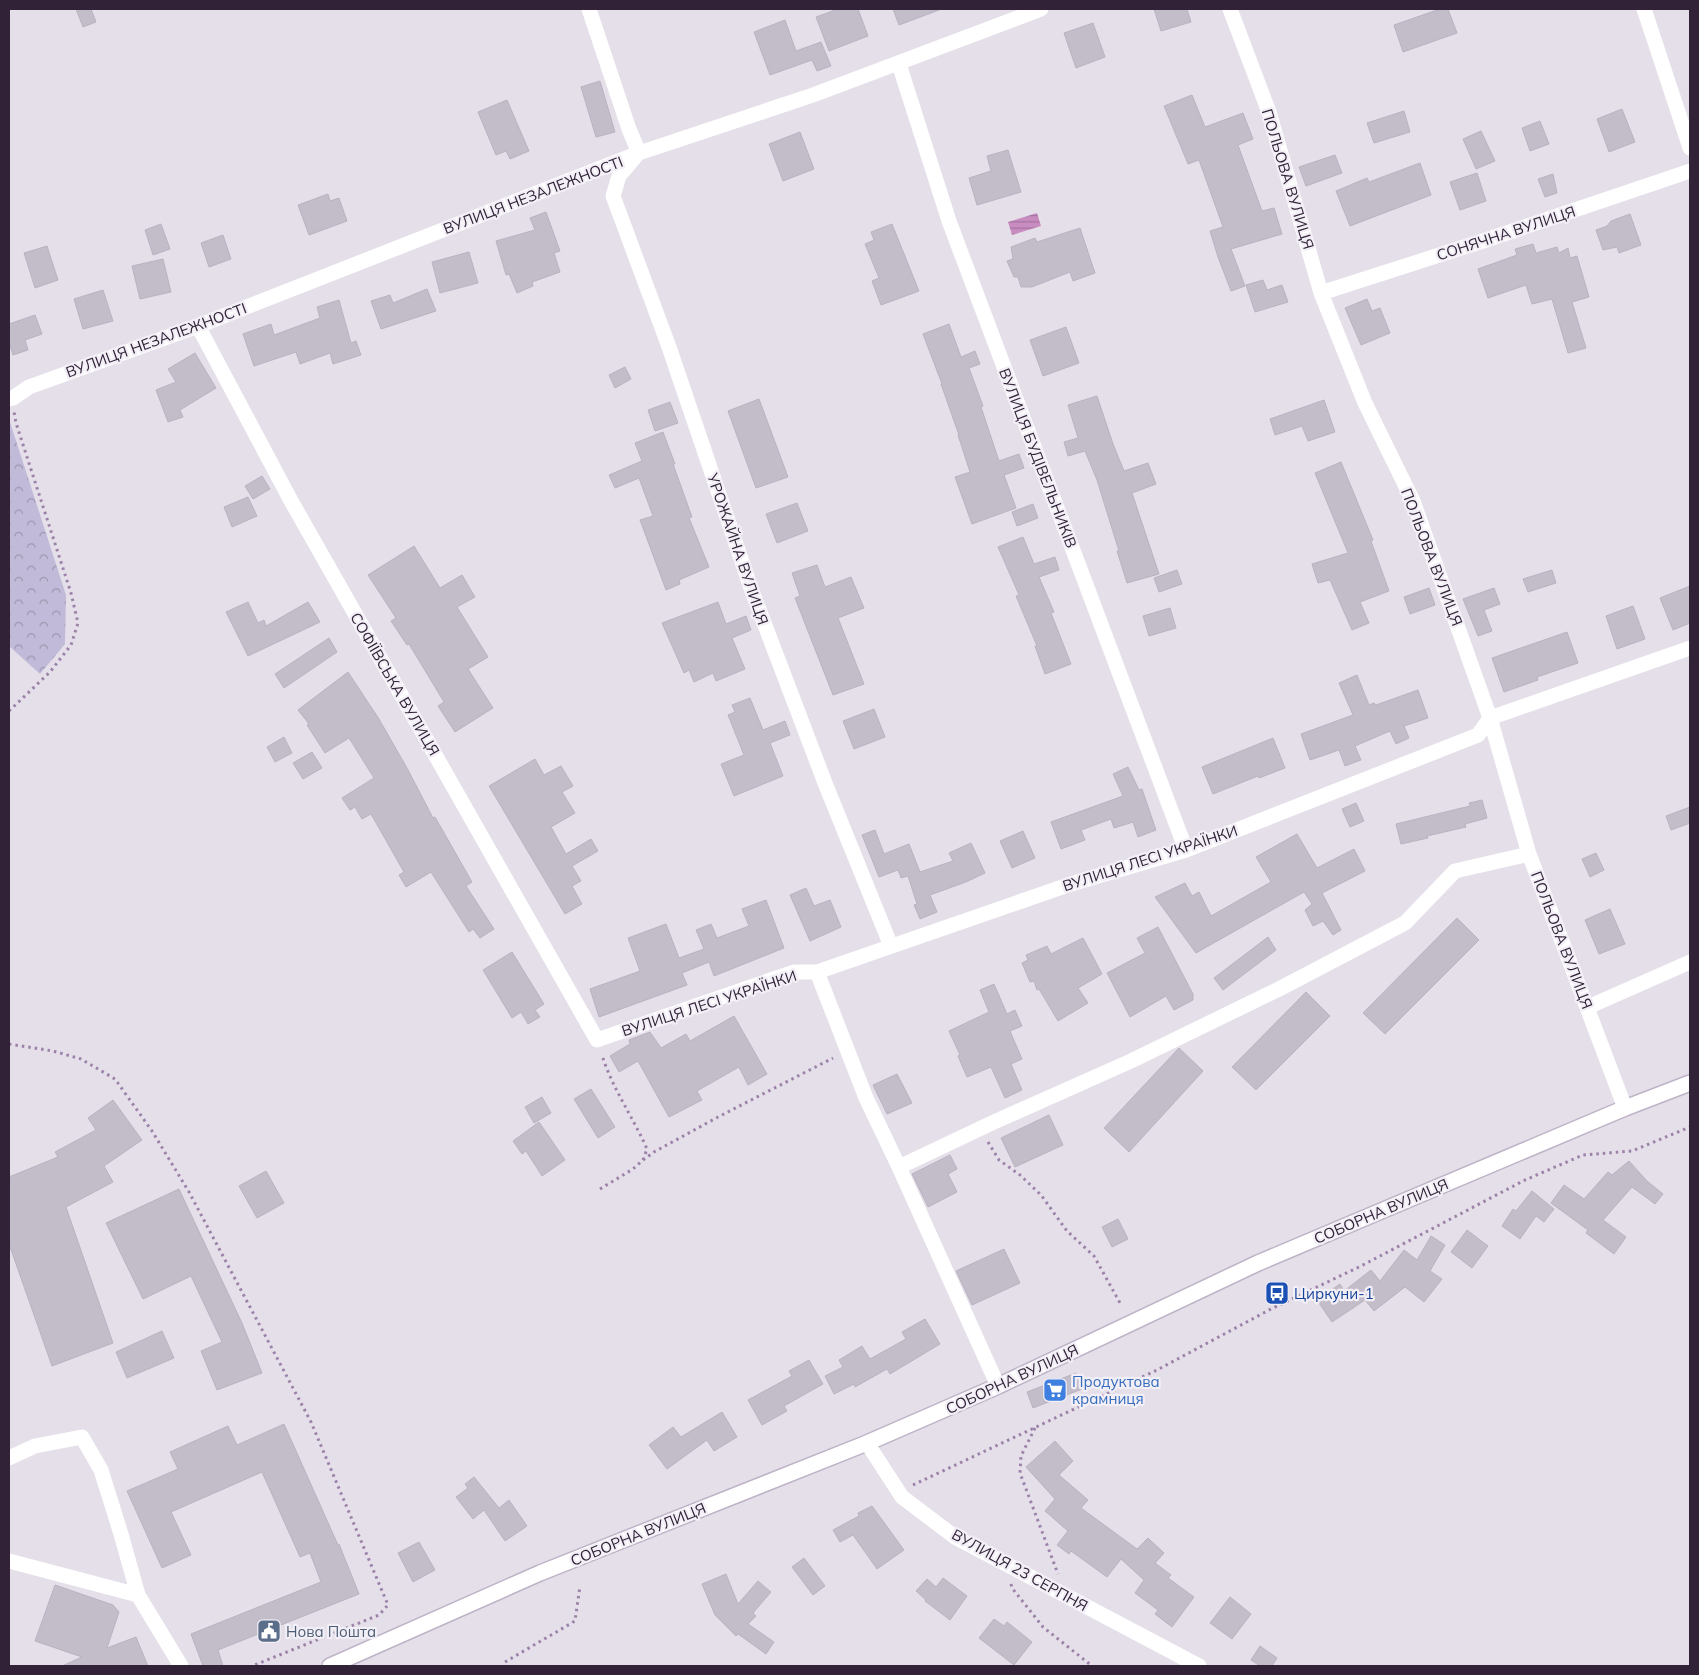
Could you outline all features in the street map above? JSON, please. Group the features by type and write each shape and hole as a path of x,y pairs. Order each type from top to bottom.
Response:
{"street":[{"path":"589,9 629,129 639,153"},
{"name":"ВУЛИЦЯ НЕЗАЛЕЖНОСТІ","path":"11,398 28,387 198,326 639,153 813,95 1041,9"},
{"name":"ПОЛЬОВА ВУЛИЦЯ","path":"1230,9 1269,112 1321,293 1364,403 1413,502 1490,718 1530,854 1625,1108"},
{"path":"1644,9 1690,148"},
{"name":"ВУЛИЦЯ БУДІВЕЛЬНИКІВ","path":"899,64 949,221 1186,850"},
{"name":"УРОЖАЙНА ВУЛИЦЯ","path":"639,153 618,176 613,196 669,347 752,591 825,783 891,946"},
{"name":"СОНЯЧНА ВУЛИЦЯ","path":"1321,293 1690,171"},
{"name":"СОФІЇВСЬКА ВУЛИЦЯ","path":"198,326 290,499 597,1040"},
{"path":"1490,718 1690,648"},
{"name":"ВУЛИЦЯ ЛЕСІ УКРАЇНКИ","path":"597,1040 794,972 817,972 1071,884 1186,850 1478,735 1490,718"},
{"path":"899,1167 1131,1061 1244,1006 1405,923 1454,871 1530,854"},
{"path":"1588,1007 1690,962"},
{"path":"817,972 866,1098 998,1386"},
{"name":"СОБОРНА ВУЛИЦЯ","path":"330,1666 540,1573 867,1443 998,1386 1258,1263 1625,1108 1690,1083"},
{"path":"9,1458 36,1446 82,1437 101,1470 122,1534 138,1595 181,1666"},
{"name":"ВУЛИЦЯ 23 СЕРПНЯ","path":"867,1443 902,1496 955,1537 1069,1597 1182,1662 1199,1666"},
{"path":"9,1561 138,1595"}],"path":[{"path":"9,711 50,672 71,645 78,623 16,423 11,398"},
{"path":"597,1040 606,1068 647,1149 643,1160"},
{"path":"9,1044 81,1058 115,1078 152,1131 193,1200 311,1422 388,1606 379,1615 252,1666"},
{"path":"600,1189 633,1169 654,1152 847,1051"},
{"path":"892,1482 915,1486 1157,1370 1271,1309 1361,1266 1525,1180 1583,1155 1632,1152 1690,1127"},
{"path":"980,1129 999,1160 1020,1175 1041,1195 1067,1231 1094,1256 1120,1304"},
{"path":"1035,1427 1021,1456 1020,1473 1054,1566 1069,1597"},
{"path":"1007,1565 1012,1588 1043,1627 1092,1666"},
{"path":"505,1662 575,1621 580,1586"}],"green space":[{"path":"9,419 66,595 65,644 40,674 9,646"}],"shaded area":[{"path":"1037,213 1041,226 1012,235 1008,222"}],"building":[{"path":"76,9 91,9 96,22 83,27"},
{"path":"838,9 858,9 868,36 829,51 816,17"},
{"path":"893,9 939,9 939,10 899,25"},
{"path":"1154,9 1187,9 1191,22 1161,31"},
{"path":"1440,9 1448,9 1457,33 1403,52 1394,25"},
{"path":"785,20 796,51 821,42 831,66 817,71 812,60 770,75 754,32"},
{"path":"1093,23 1105,57 1076,68 1064,33"},
{"path":"600,81 615,132 596,137 581,87"},
{"path":"1192,95 1205,127 1243,113 1253,139 1238,145 1262,211 1274,208 1282,234 1231,249 1245,286 1231,291 1210,231 1223,227 1199,160 1188,164 1164,106"},
{"path":"507,100 529,151 510,159 506,151 496,155 478,112"},
{"path":"1622,109 1635,142 1609,152 1597,119"},
{"path":"1404,111 1410,132 1374,143 1367,123"},
{"path":"1540,121 1549,144 1530,151 1522,128"},
{"path":"1481,131 1495,161 1476,169 1463,139"},
{"path":"800,132 814,169 783,181 769,144"},
{"path":"1008,150 1021,192 977,205 969,178 991,171 987,156"},
{"path":"1335,155 1342,173 1306,186 1299,167"},
{"path":"1420,163 1431,195 1350,226 1336,191 1367,178 1369,182"},
{"path":"1477,173 1486,201 1460,210 1450,182"},
{"path":"1553,174 1557,193 1545,197 1538,179"},
{"path":"328,194 330,201 339,198 347,221 309,235 298,205"},
{"path":"546,212 560,251 554,253 560,272 532,282 533,286 517,293 509,274 506,275 496,241 535,230 530,218"},
{"path":"1630,214 1641,245 1619,253 1617,247 1603,250 1596,230 1607,226 1611,221"},
{"path":"161,224 170,249 153,255 145,230"},
{"path":"892,224 919,291 881,305 872,281 879,278 865,244 874,240 871,232"},
{"path":"1080,228 1095,273 1073,281 1070,272 1032,287 1021,287 1018,277 1014,277 1007,261 1013,259 1011,247 1035,238 1037,242"},
{"path":"223,235 231,259 209,267 201,243"},
{"path":"1533,244 1536,253 1557,247 1559,253 1568,248 1570,258 1577,256 1589,297 1572,302 1586,348 1568,353 1552,299 1532,304 1526,285 1488,298 1478,269 1517,255 1515,249"},
{"path":"47,246 58,280 35,288 24,253"},
{"path":"469,252 478,283 440,293 432,262"},
{"path":"163,259 171,292 140,299 132,266"},
{"path":"1263,280 1267,290 1282,285 1288,302 1255,312 1246,285"},
{"path":"427,289 436,311 381,329 371,301 390,295 393,303"},
{"path":"103,290 113,321 83,329 74,299"},
{"path":"1367,299 1372,311 1380,308 1390,333 1361,345 1345,308"},
{"path":"339,300 351,343 356,341 361,355 333,364 330,353 300,364 296,352 254,366 243,334 271,324 274,335 320,318 317,307"},
{"path":"35,315 42,334 25,340 28,350 13,355 9,342 9,324"},
{"path":"949,324 961,357 975,351 980,364 969,368 983,406 981,407 999,461 1019,454 1024,468 1004,475 1016,508 972,524 955,477 970,472 942,384 923,334"},
{"path":"1066,327 1079,363 1043,376 1030,340"},
{"path":"195,353 216,388 180,410 183,417 168,422 156,390 176,382 168,369"},
{"path":"625,367 631,379 615,388 609,375"},
{"path":"1097,396 1124,471 1148,463 1156,484 1132,493 1159,574 1127,583 1097,480 1085,451 1068,456 1064,442 1078,438 1068,405"},
{"path":"759,399 788,477 756,488 728,411"},
{"path":"1324,400 1335,432 1308,441 1302,426 1275,435 1270,419"},
{"path":"670,402 678,423 655,431 648,410"},
{"path":"663,432 692,517 689,518 709,567 679,580 680,584 666,590 640,520 653,516 639,478 615,488 609,475 642,461 635,443"},
{"path":"1341,462 1373,540 1371,541 1389,591 1360,602 1369,623 1352,630 1330,580 1318,583 1312,564 1348,553 1315,473"},
{"path":"262,476 270,489 253,499 245,486"},
{"path":"248,497 257,516 232,527 224,507"},
{"path":"797,503 808,531 777,543 766,514"},
{"path":"1033,504 1038,518 1017,526 1012,512"},
{"path":"1023,537 1034,564 1055,557 1059,570 1039,577 1054,612 1051,613 1071,664 1045,674 1035,646 1037,646 1016,596 1019,595 998,547"},
{"path":"414,546 440,588 462,575 475,597 457,607 488,657 468,669 493,708 455,732 438,706 444,702 409,644 407,645 391,621 396,618 368,575"},
{"path":"817,565 825,587 851,577 864,608 838,618 864,684 833,695 795,598 800,596 792,573"},
{"path":"1177,570 1182,584 1159,592 1154,578"},
{"path":"1552,570 1556,583 1528,592 1523,579"},
{"path":"1690,586 1690,623 1673,630 1660,598"},
{"path":"1429,588 1435,605 1410,614 1404,597"},
{"path":"1494,588 1500,604 1484,610 1492,631 1478,636 1463,599"},
{"path":"248,602 258,623 264,620 266,626 308,602 320,622 248,656 226,612"},
{"path":"718,602 726,624 746,616 751,630 732,638 745,669 716,681 713,673 694,682 689,670 684,673 662,623"},
{"path":"1633,606 1645,639 1617,649 1606,616"},
{"path":"1170,608 1176,628 1149,636 1143,616"},
{"path":"1567,632 1578,663 1537,677 1538,680 1504,692 1492,658"},
{"path":"329,638 337,652 284,688 275,674"},
{"path":"348,672 379,719 433,818 435,817 472,882 466,886 494,929 480,938 473,929 469,932 431,872 406,887 399,875 404,872 371,814 362,819 355,807 350,810 342,798 374,778 349,738 325,753 307,725 309,724 298,710"},
{"path":"1357,675 1369,705 1374,703 1376,705 1418,690 1428,718 1404,726 1409,738 1396,744 1390,731 1355,746 1361,760 1345,766 1339,750 1310,760 1301,734 1353,715 1339,683"},
{"path":"750,698 763,730 785,721 790,735 770,743 783,776 734,796 721,764 744,755 728,715 735,712 732,705"},
{"path":"874,709 885,737 854,749 843,721"},
{"path":"284,737 292,753 275,762 267,747"},
{"path":"1273,738 1285,768 1259,778 1258,776 1213,794 1202,767"},
{"path":"312,752 322,768 303,779 293,763"},
{"path":"535,759 544,775 561,766 573,786 562,792 575,813 551,827 566,854 591,839 598,851 572,866 581,881 572,886 582,904 565,914 489,786"},
{"path":"1128,767 1139,790 1142,789 1156,830 1138,837 1133,822 1114,828 1111,819 1081,830 1085,840 1061,849 1051,822 1123,796 1113,774"},
{"path":"1482,800 1487,818 1465,824 1466,827 1401,844 1396,824 1470,806 1469,803"},
{"path":"1356,803 1364,821 1350,827 1342,809"},
{"path":"1690,807 1690,823 1671,830 1666,816"},
{"path":"875,830 884,854 909,844 920,872 953,861 949,853 971,843 985,873 930,895 937,912 920,919 914,905 917,904 908,876 901,878 898,870 879,877 862,835"},
{"path":"1023,831 1035,858 1012,868 1000,841"},
{"path":"1297,834 1317,868 1354,849 1365,871 1322,893 1341,930 1333,935 1323,921 1313,926 1305,910 1312,904 1304,892 1196,953 1155,897 1185,883 1192,896 1199,892 1211,916 1271,882 1256,857"},
{"path":"1596,853 1604,870 1590,877 1582,859"},
{"path":"806,888 814,906 830,900 841,927 810,941 790,895"},
{"path":"766,900 784,948 714,976 709,962 682,973 687,985 599,1017 590,989 640,971 628,938 666,924 679,958 704,949 696,930 711,924 717,938 749,926 742,909"},
{"path":"1610,909 1625,944 1599,954 1585,920"},
{"path":"1457,918 1479,940 1385,1034 1363,1013"},
{"path":"1158,927 1193,994 1193,1000 1174,1010 1166,996 1130,1017 1107,973 1145,953 1137,938"},
{"path":"1268,937 1276,950 1223,990 1214,978"},
{"path":"1083,938 1102,974 1078,988 1088,1003 1058,1021 1039,989 1037,990 1034,981 1030,982 1022,963 1028,960 1026,955 1047,946 1051,954"},
{"path":"512,952 544,1004 535,1010 540,1017 528,1024 521,1012 512,1018 483,970"},
{"path":"994,984 1007,1014 1015,1010 1022,1026 1010,1031 1022,1059 1011,1064 1022,1090 1005,1098 991,1067 967,1077 949,1031 989,1012 980,990"},
{"path":"1306,992 1330,1016 1256,1090 1232,1067"},
{"path":"734,1016 767,1074 748,1085 739,1067 697,1091 702,1100 669,1117 638,1061 619,1072 610,1056 630,1044 629,1040 650,1032 661,1048 686,1034 690,1041"},
{"path":"1179,1048 1203,1071 1129,1152 1104,1128"},
{"path":"897,1074 912,1103 887,1114 873,1085"},
{"path":"591,1089 615,1127 598,1138 574,1099"},
{"path":"542,1097 551,1113 534,1123 525,1107"},
{"path":"113,1100 142,1140 104,1166 113,1182 66,1207 113,1343 52,1366 9,1244 9,1177 58,1157 55,1152 96,1130 88,1118"},
{"path":"1049,1115 1063,1145 1015,1167 1001,1138"},
{"path":"539,1122 565,1160 542,1176 526,1151 522,1154 513,1141"},
{"path":"950,1155 957,1169 948,1174 957,1192 928,1207 912,1174"},
{"path":"1629,1161 1647,1181 1663,1194 1655,1204 1632,1187 1603,1220 1626,1237 1614,1254 1586,1233 1588,1230 1551,1203 1564,1185 1584,1199 1608,1172 1612,1175"},
{"path":"266,1171 284,1203 257,1218 239,1186"},
{"path":"179,1189 242,1323 262,1373 217,1390 201,1351 222,1342 191,1276 143,1299 106,1223"},
{"path":"1532,1191 1554,1209 1544,1222 1536,1216 1520,1239 1502,1226 1513,1209 1516,1211"},
{"path":"1118,1219 1128,1239 1112,1247 1102,1227"},
{"path":"1467,1230 1488,1246 1472,1268 1451,1252"},
{"path":"1431,1236 1445,1245 1430,1271 1442,1279 1424,1302 1405,1287 1374,1311 1365,1300 1332,1322 1317,1300 1340,1284 1344,1291 1371,1270 1380,1281 1404,1250 1417,1260"},
{"path":"1004,1249 1020,1283 972,1305 956,1271"},
{"path":"925,1319 940,1344 890,1374 887,1369 855,1387 854,1384 834,1394 825,1376 843,1367 839,1360 862,1346 870,1359 906,1339 902,1332"},
{"path":"162,1331 174,1358 127,1378 116,1352"},
{"path":"809,1360 823,1384 784,1406 787,1411 762,1425 748,1400 792,1376 789,1371"},
{"name":"Продуктова крамниця","path":"1076,1373 1082,1389 1033,1408 1027,1392"},
{"path":"722,1412 737,1437 714,1451 707,1440 667,1469 649,1445 673,1427 681,1437"},
{"path":"284,1424 339,1544 359,1594 218,1650 223,1666 203,1666 191,1634 321,1582 310,1553 300,1557 262,1472 171,1512 191,1555 162,1568 127,1491 178,1469 170,1452 228,1426 237,1445"},
{"path":"1055,1441 1073,1461 1059,1475 1088,1500 1081,1508 1137,1549 1148,1538 1164,1553 1155,1563 1171,1575 1168,1578 1194,1597 1172,1627 1155,1614 1158,1610 1135,1593 1144,1580 1121,1559 1107,1577 1071,1551 1069,1554 1057,1545 1068,1531 1045,1511 1055,1499 1026,1467"},
{"path":"474,1477 499,1508 509,1500 527,1526 505,1541 484,1510 473,1519 456,1497 468,1488 465,1484"},
{"path":"872,1506 904,1550 877,1569 853,1535 840,1542 833,1530 859,1516 858,1513"},
{"path":"419,1542 435,1570 413,1582 398,1553"},
{"path":"804,1558 825,1586 813,1595 792,1567"},
{"path":"726,1574 738,1604 758,1581 771,1592 753,1613 756,1616 748,1624 774,1642 766,1654 738,1634 736,1636 715,1615 702,1584"},
{"path":"943,1578 967,1596 950,1620 925,1601 916,1591 927,1579 936,1587"},
{"path":"55,1585 113,1605 119,1612 107,1648 136,1637 148,1666 62,1666 82,1657 35,1641"},
{"path":"1230,1597 1251,1614 1232,1639 1210,1623"},
{"path":"994,1619 1004,1626 1007,1622 1032,1642 1014,1665 979,1638"},
{"path":"1260,1646 1277,1658 1272,1666 1260,1666 1251,1660"}],"place":[{"name":"Циркуни-1","path":"1277,1293"},
{"name":"Продуктова крамниця","path":"1055,1390"},
{"name":"Нова Пошта","path":"269,1631"}]}
